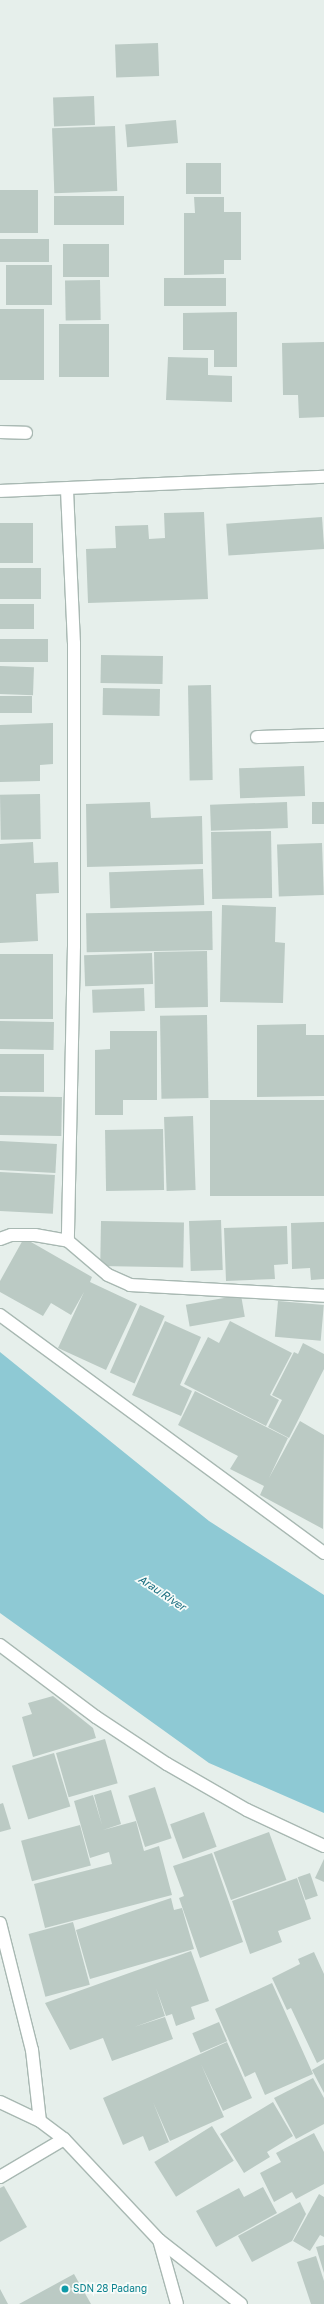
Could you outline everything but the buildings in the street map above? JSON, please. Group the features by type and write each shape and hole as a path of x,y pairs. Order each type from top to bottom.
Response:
{"street":[{"path":"0,432 26,433"},
{"path":"0,491 67,490 324,477"},
{"path":"67,490 74,644 74,946 68,1241"},
{"path":"257,737 324,735"},
{"path":"0,1239 11,1235 35,1235 68,1241 108,1275 130,1285 324,1296"},
{"path":"0,1315 324,1553"},
{"path":"0,1645 96,1717 167,1764 247,1810 324,1846"},
{"path":"0,1923 32,2050 40,2121"},
{"path":"0,2102 40,2121 64,2139 159,2240 241,2304"},
{"path":"0,2177 64,2139"},
{"path":"159,2240 177,2304"}],"water":[{"name":"Arau River","path":"0,1352 209,1521 324,1595 324,1813 209,1763 0,1613"}],"place":[{"name":"SDN 28 Padang","path":"65,2289"}]}
